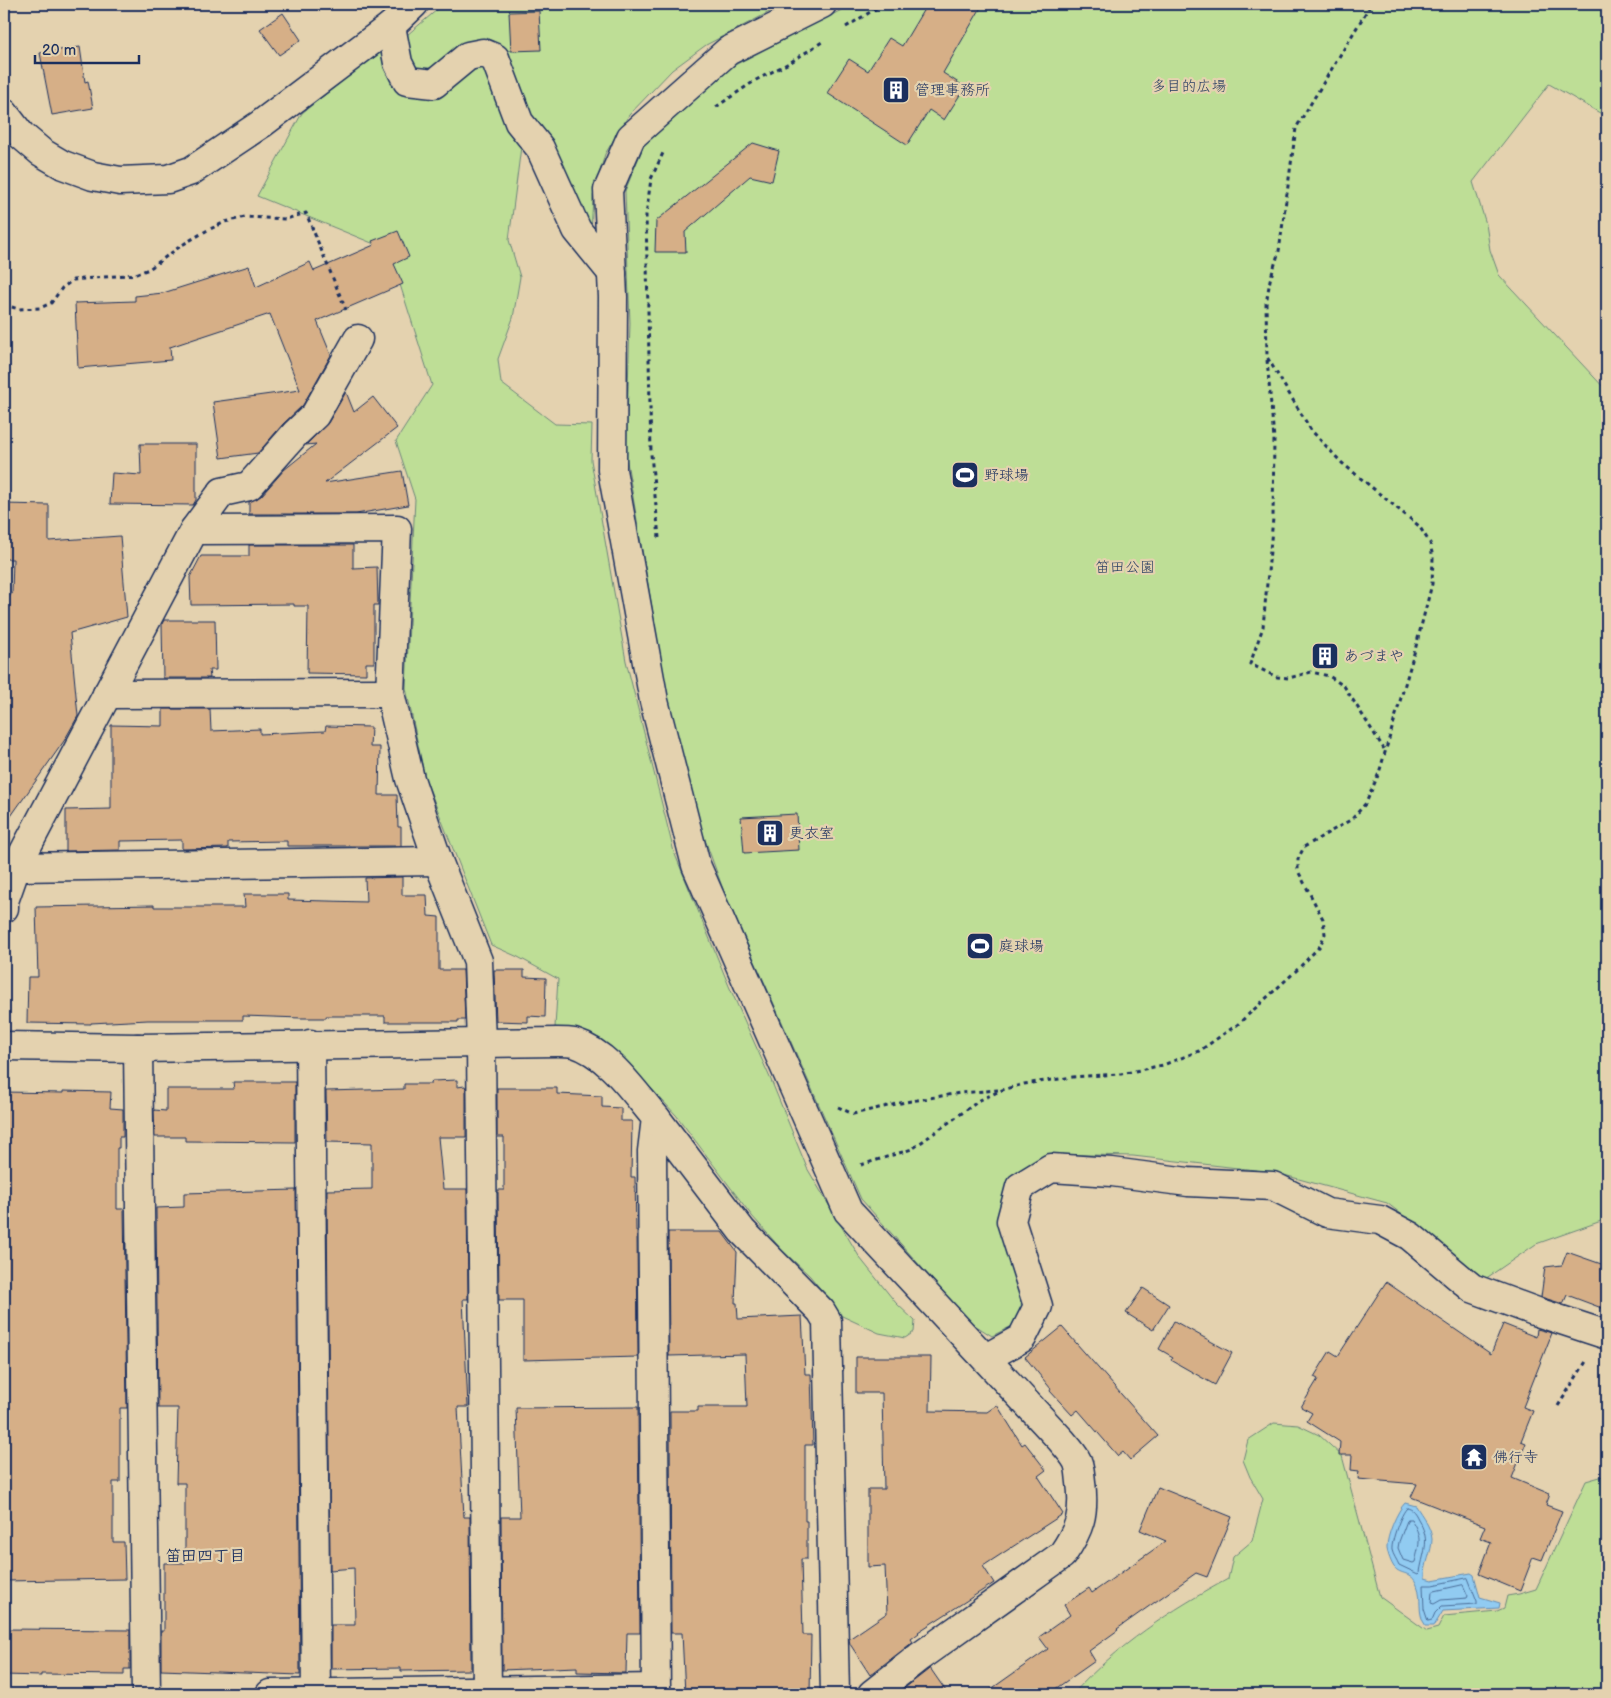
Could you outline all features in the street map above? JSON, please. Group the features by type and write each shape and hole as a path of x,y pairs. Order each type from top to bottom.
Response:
{"street":[{"path":"4,113 21,135 42,152 63,165 93,176 120,181 168,179 191,171 261,124 391,26 414,4"},
{"path":"822,4 728,51 630,138 608,190 612,273 612,470 654,701 696,865 848,1210 1062,1440 1077,1460 1080,1473 1083,1506 1074,1537 1062,1555 919,1657 872,1694"},
{"path":"391,26 398,63 408,81 434,84 468,56 483,53 494,58 519,122 540,148 577,230 612,273"},
{"path":"4,908 4,901 16,867 194,530 222,492 249,486 295,434 315,415 358,339"},
{"path":"194,530 397,529 390,693 410,779 438,861 478,961 481,1043 487,1692"},
{"path":"107,694 390,693"},
{"path":"16,867 438,861"},
{"path":"4,1046 138,1048 530,1041 573,1043 603,1058 656,1118 742,1231 821,1311 827,1322 835,1694"},
{"path":"310,1044 316,1694"},
{"path":"138,1048 146,1694"},
{"path":"270,1694 656,1691 652,1151 656,1118"},
{"path":"986,1358 1022,1338 1038,1306 1011,1221 1020,1187 1051,1168 1112,1172 1188,1182 1273,1186 1327,1213 1380,1220 1410,1236 1472,1288 1537,1312 1605,1333"}],"path":[{"path":"1371,4 1296,128 1279,251 1270,280 1266,304 1267,357 1274,439 1273,518 1263,628 1250,664 1277,677 1289,678 1311,672 1329,676 1344,686 1384,750"},
{"path":"842,30 880,6"},
{"path":"708,112 756,80 791,62 827,39"},
{"path":"660,546 651,454 646,215 651,179 664,151"},
{"path":"4,305 19,309 40,308 51,303 62,288 72,280 136,274 149,269 206,230 225,222 245,217 286,219 306,213 358,339"},
{"path":"832,1174 912,1148 980,1100 1002,1090 1024,1084 1072,1077 1121,1074 1163,1065 1199,1051 1236,1025 1268,997 1320,946 1325,934 1323,919 1298,871 1298,859 1304,847 1352,819 1366,803 1379,773 1384,750 1415,650 1432,584 1433,558 1430,543 1419,526 1342,462 1311,430 1267,357"},
{"path":"837,1107 853,1114 905,1102 960,1093 1002,1090"},
{"path":"1558,1406 1605,1333"}],"green space":[{"path":"444,4 785,4 706,45 672,70 629,115 605,154 593,196 591,234 533,126 505,59 443,68 415,75 401,40"},
{"name":"笛田公園","path":"853,4 1607,4 1607,117 1549,84 1473,182 1486,224 1490,250 1499,275 1607,391 1607,1219 1536,1244 1485,1279 1387,1203 1273,1172 1133,1156 1049,1154 1019,1175 1001,1205 1004,1240 1025,1300 1020,1322 992,1336 970,1322 861,1199 724,892 680,771 626,456 630,323 625,191 644,145 678,107 729,68"},
{"path":"389,44 397,78 484,62 522,139 509,240 520,277 513,318 498,359 501,383 555,424 592,425 591,460 626,661 674,852 807,1168 860,1258 896,1303 915,1321 914,1332 905,1338 879,1333 842,1316 810,1276 782,1250 752,1216 676,1115 619,1054 599,1038 555,1027 558,979 518,957 491,945 425,778 406,688 415,499 396,441 432,385 389,250 257,196 302,113"},
{"path":"1274,1423 1298,1425 1319,1435 1342,1456 1380,1597 1427,1631 1438,1628 1444,1616 1497,1611 1504,1608 1507,1596 1536,1589 1586,1481 1607,1475 1607,1694 1073,1694 1107,1660 1145,1630 1186,1603 1228,1579 1233,1557 1252,1541 1263,1499 1250,1477 1243,1460 1248,1440"}],"water":[{"path":"1405,1503 1416,1506 1430,1530 1432,1544 1425,1578 1432,1580 1471,1573 1474,1575 1480,1597 1500,1603 1499,1608 1443,1611 1434,1626 1426,1626 1421,1616 1420,1595 1415,1580 1394,1567 1387,1549 1388,1538 1393,1524"}],"building":[{"name":"管理事務所","path":"927,4 983,4 943,73 965,87 944,120 929,110 907,145 827,93 849,59 868,71 889,38 902,46"},
{"path":"539,11 541,50 511,51 509,12"},
{"path":"283,13 301,40 279,55 260,29"},
{"path":"80,47 85,82 88,81 93,108 52,115 40,53"},
{"path":"753,143 779,151 772,181 750,176 685,232 686,252 655,252 656,221"},
{"path":"398,231 409,257 394,264 403,284 317,321 331,355 303,405 283,424 258,453 221,458 213,402 300,390 270,314 170,347 171,360 78,368 75,303 135,301 135,296 163,293 249,266 256,287 310,262 314,271 374,245 372,241"},
{"path":"346,392 354,412 373,397 397,428 325,483 402,471 408,505 356,514 249,514 249,502 261,496 284,470 316,444 306,445 328,423"},
{"path":"140,444 196,444 196,500 193,505 110,504 112,473 141,475"},
{"path":"4,504 49,505 49,541 120,536 127,617 70,633 78,716 64,741 4,826 4,604 12,593 13,559 4,559"},
{"path":"249,545 353,545 353,568 377,567 378,605 374,605 374,663 366,663 366,674 307,673 308,606 294,606 294,604 191,605 190,577 201,556 249,556"},
{"path":"164,620 215,620 216,670 209,670 210,678 163,678 162,624"},
{"path":"163,709 210,709 211,731 260,729 260,734 325,731 326,726 371,727 370,747 380,747 379,795 397,795 398,827 401,827 401,846 287,846 287,841 228,842 228,848 182,849 182,840 120,841 120,850 66,851 66,810 111,809 111,725 163,726"},
{"name":"更衣室","path":"797,814 799,850 744,853 741,817"},
{"path":"402,877 402,895 427,895 428,916 439,917 439,970 463,970 465,1020 458,1020 458,1022 385,1022 385,1016 301,1018 243,1016 243,1020 148,1020 91,1024 27,1023 28,977 38,977 36,907 154,905 154,907 245,907 244,894 288,894 288,900 366,902 365,878"},
{"path":"494,970 524,970 524,977 546,978 545,1017 528,1016 528,1022 496,1021"},
{"path":"457,1080 457,1087 465,1086 466,1089 466,1137 438,1137 443,1189 467,1189 468,1299 463,1299 468,1407 458,1407 464,1517 470,1517 471,1670 331,1669 331,1625 355,1625 354,1568 330,1570 327,1190 372,1189 372,1143 327,1142 326,1091 404,1089 404,1084 431,1084 432,1081"},
{"path":"233,1082 295,1082 295,1142 185,1141 185,1137 155,1137 154,1110 166,1111 166,1089 234,1089"},
{"path":"497,1088 557,1088 557,1094 602,1096 602,1107 621,1108 621,1121 632,1121 631,1177 635,1177 638,1357 523,1360 523,1300 499,1300 498,1190 504,1190 504,1137 497,1137"},
{"path":"63,1091 111,1092 110,1108 123,1109 123,1137 119,1137 119,1148 117,1148 117,1209 124,1209 127,1408 120,1408 120,1482 113,1482 113,1542 124,1542 125,1579 4,1581 4,1092 63,1093"},
{"path":"296,1190 300,1675 161,1670 161,1631 164,1631 164,1563 185,1563 185,1483 176,1483 178,1408 158,1408 156,1208 184,1207 184,1193"},
{"path":"668,1232 722,1232 737,1252 735,1303 737,1303 738,1319 802,1316 805,1374 811,1374 813,1445 805,1445 807,1559 801,1559 803,1635 811,1635 810,1694 685,1694 682,1633 671,1633 670,1411 698,1411 698,1407 747,1407 745,1354 669,1356"},
{"path":"1567,1252 1607,1266 1607,1310 1567,1295 1563,1304 1541,1297 1545,1267 1562,1265"},
{"path":"1386,1282 1491,1354 1503,1324 1536,1337 1537,1329 1552,1333 1523,1407 1533,1411 1521,1441 1526,1443 1512,1478 1550,1494 1546,1505 1562,1511 1542,1560 1533,1557 1520,1591 1479,1574 1491,1542 1480,1538 1485,1526 1411,1497 1417,1484 1358,1479 1359,1471 1351,1470 1352,1455 1339,1455 1340,1442 1307,1421 1312,1413 1301,1407 1318,1379 1314,1377 1330,1351 1338,1356"},
{"path":"1143,1288 1169,1305 1153,1330 1126,1313"},
{"path":"1174,1321 1232,1353 1215,1385 1171,1360 1173,1357 1159,1349"},
{"path":"1062,1327 1158,1436 1130,1460 1123,1452 1118,1456 1078,1410 1072,1415 1050,1391 1051,1389 1025,1357"},
{"path":"856,1357 931,1357 930,1411 987,1412 997,1405 1022,1445 1025,1443 1046,1470 1038,1476 1063,1514 983,1566 994,1583 918,1632 911,1639 913,1642 870,1675 850,1644 849,1639 887,1613 885,1566 868,1567 868,1489 884,1489 882,1393 856,1393"},
{"path":"638,1407 640,1633 627,1633 626,1673 577,1672 577,1667 502,1670 501,1517 520,1517 516,1408"},
{"path":"1158,1487 1232,1517 1207,1577 1196,1573 1117,1629 1089,1651 1095,1661 1048,1694 984,1694 1048,1649 1039,1637 1070,1615 1064,1605 1089,1588 1092,1593 1166,1541 1140,1530"},
{"path":"4,1629 130,1630 130,1669 124,1669 124,1675 4,1675"},
{"path":"930,1668 948,1694 897,1694 928,1670"}],"place":[{"name":"管理事務所","path":"896,90"},
{"name":"野球場","path":"965,475"},
{"name":"あづまや","path":"1325,656"},
{"name":"更衣室","path":"770,833"},
{"name":"庭球場","path":"980,946"},
{"name":"佛行寺","path":"1474,1457"}],"district":[{"name":"笛田四丁目","path":"205,1556"}],"park label":[{"name":"多目的広場","path":"1189,86"}]}
